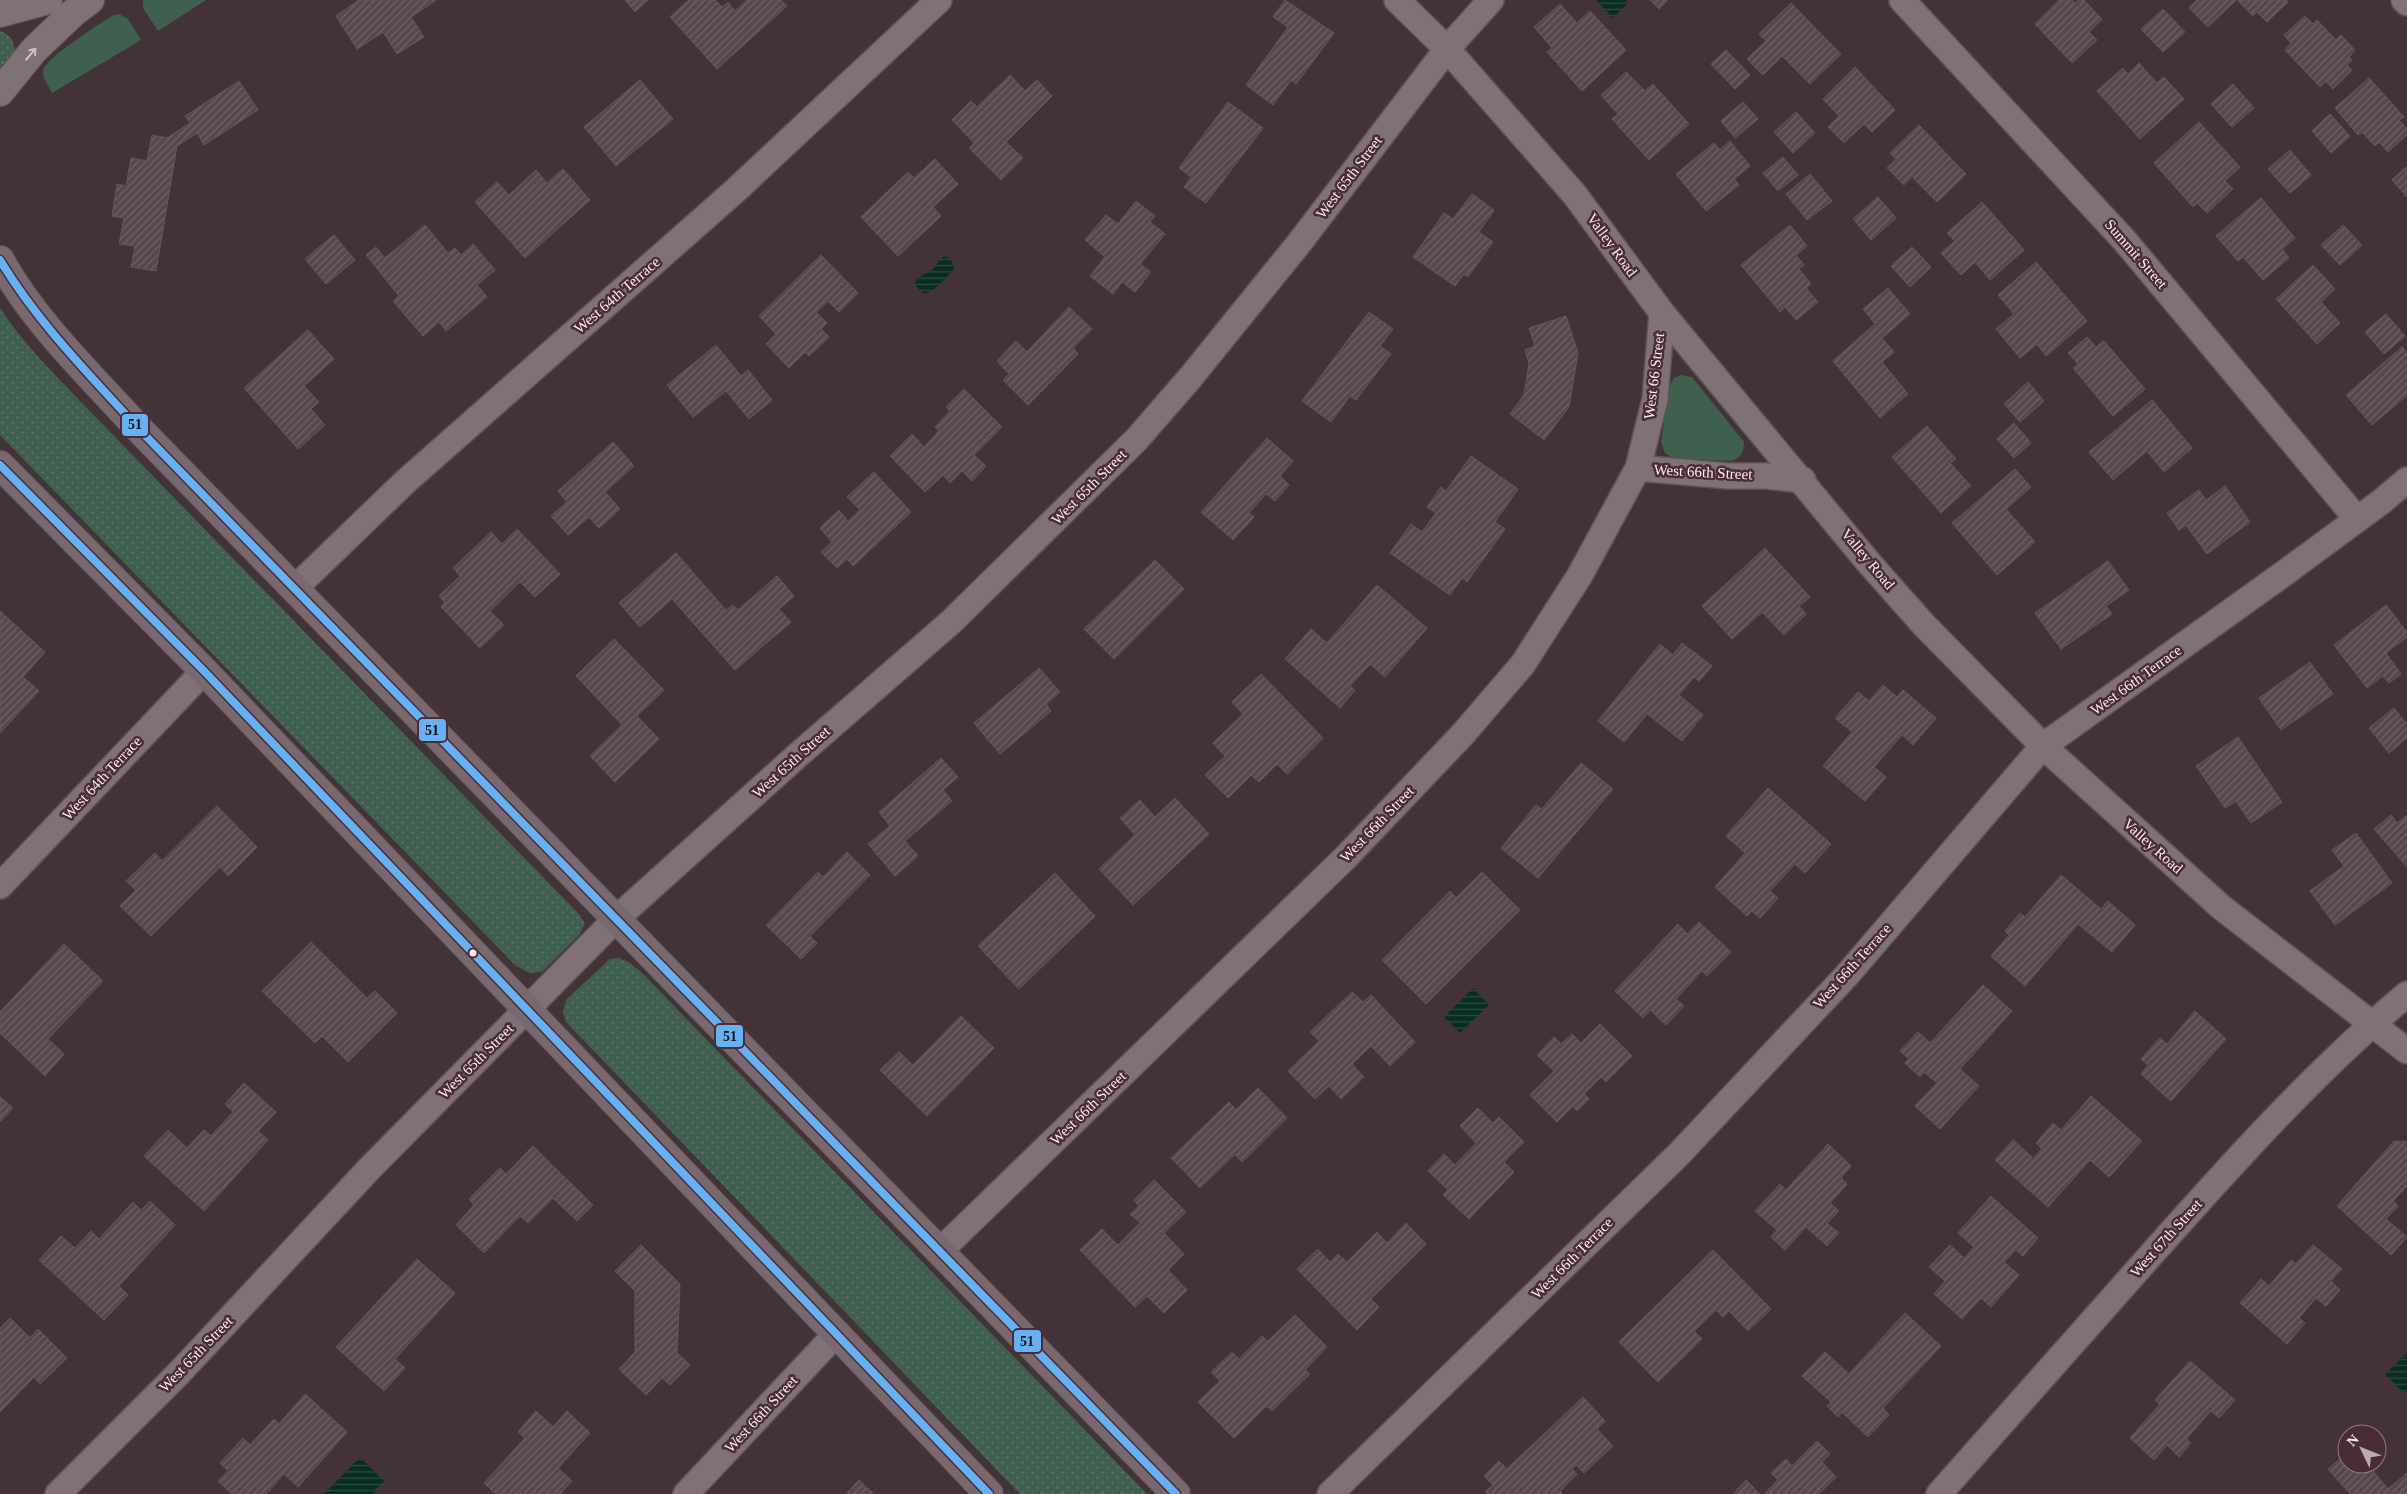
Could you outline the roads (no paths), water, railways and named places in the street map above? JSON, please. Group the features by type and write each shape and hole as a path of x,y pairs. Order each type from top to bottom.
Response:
{"main road":[{"path":"0,13 48,0"},
{"path":"0,92 34,50 72,13 90,0"},
{"path":"0,260 13,283 70,352 138,428 941,1250 1176,1494"},
{"path":"0,465 204,671 989,1494"}],"street":[{"name":"West 64th Terrace","path":"294,588 405,482 736,190 939,0"},
{"name":"Valley Road","path":"1397,0 1447,49 1575,195 1662,313 1803,480 1869,563 1924,625 2043,746 2221,907 2407,1051"},
{"name":"West 65th Street","path":"58,1494 179,1373 370,1168 617,918 798,755 951,622 1137,439 1190,378 1300,242 1447,49 1491,0"},
{"name":"Summit Street","path":"1902,0 2125,241 2357,519"},
{"path":"2404,0 2407,3"},
{"name":"West 66 Street","path":"1638,468 1654,398 1662,313"},
{"name":"West 66th Street","path":"941,1250 1346,857 1463,734 1523,664 1580,575 1638,468 1803,480"},
{"name":"West 66th Terrace","path":"1330,1494 1679,1154 1847,974 2043,746 2357,519 2407,480"},
{"name":"West 64th Terrace","path":"0,886 204,671"},
{"name":"West 67th Street","path":"1939,1494 2222,1175 2304,1089 2371,1025 2407,994"},
{"name":"West 66th Street","path":"686,1494 837,1333"}]}
